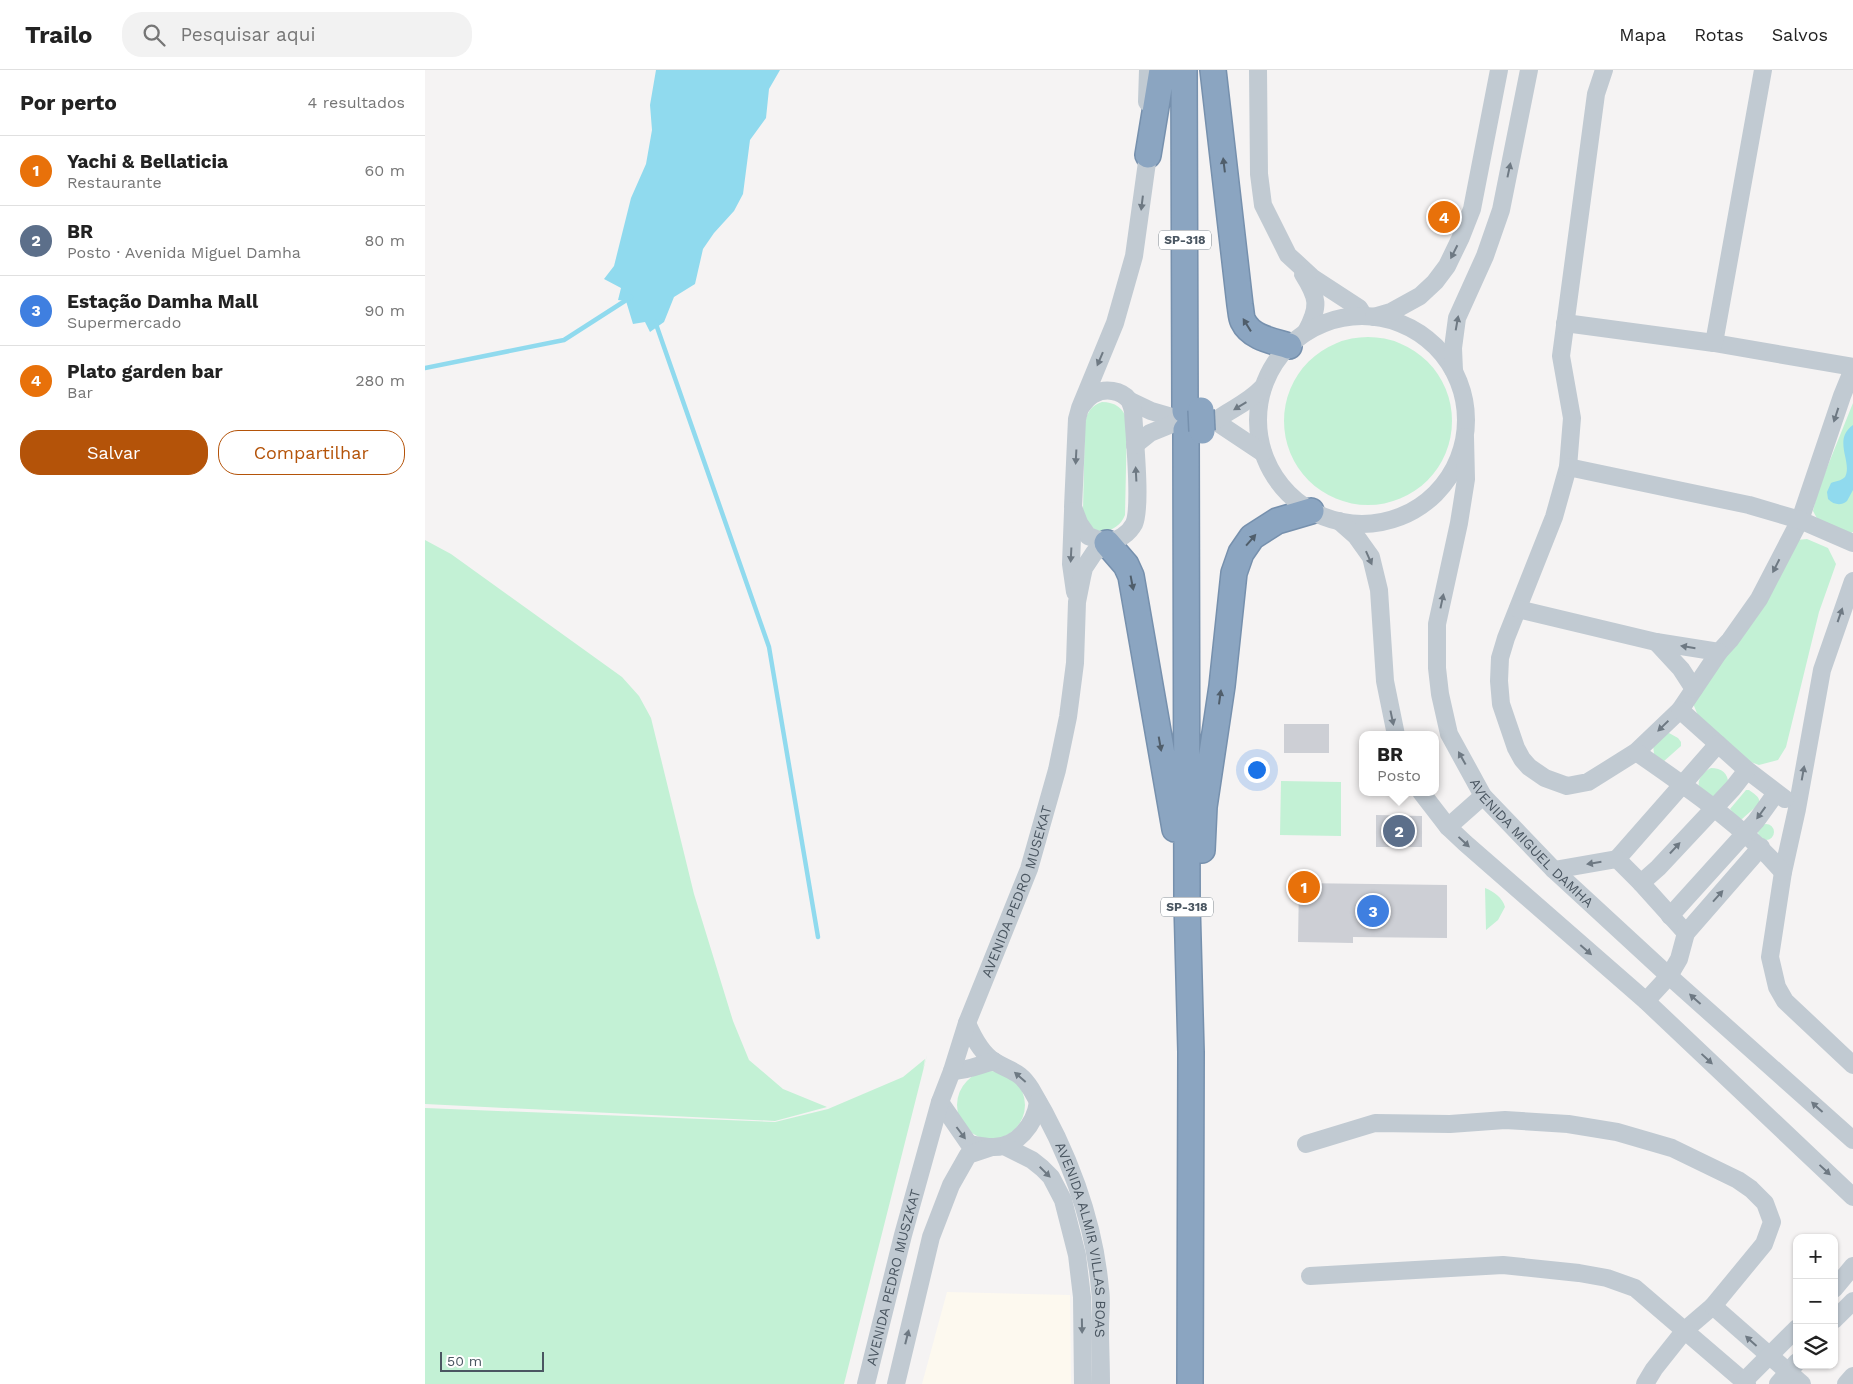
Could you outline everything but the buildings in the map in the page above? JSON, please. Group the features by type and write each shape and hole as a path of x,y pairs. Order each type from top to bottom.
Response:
{"highway":[{"path":"1149,155 1162,70"},
{"name":"SP-318","path":"1184,70 1195,420"},
{"name":"SP-318","path":"1190,1384 1195,420 1200,70"},
{"path":"1213,70 1243,321 1250,331 1263,338 1297,339"},
{"path":"1193,902 1204,807 1222,686 1234,573 1241,553 1252,537 1277,521 1311,511"},
{"path":"1107,543 1122,560 1131,576 1193,902"},
{"name":"SP-318","path":"1193,902 1204,1384"}],"street":[{"name":"AVENIDA PEDRO MUSEKAT","path":"1077,602 1071,564 1077,418 1079,408 1115,323 1134,256 1149,155 1148,70"},
{"path":"1258,70 1259,174 1263,205 1288,255 1297,265 1313,290 1316,304 1315,317 1269,372 1263,387 1257,421 1263,453 1272,473 1289,495 1311,511 1339,521 1365,524 1391,520 1415,510 1436,494 1452,473 1460,455 1465,436"},
{"path":"1297,339 1337,319 1369,317 1391,312 1421,296 1435,282 1447,266 1472,210 1499,70"},
{"path":"1454,372 1453,348 1457,318 1485,256 1501,210 1529,70"},
{"path":"1565,322 1714,343 1853,368 1800,520 1759,599 1730,640 1719,652 1680,710 1636,752 1589,782 1567,786 1536,774 1522,759 1510,734 1501,704 1500,658 1506,638 1554,517 1568,467 1572,418 1561,356 1565,322 1596,94 1604,70"},
{"path":"1714,343 1763,70"},
{"path":"1297,265 1369,317 1390,320 1415,331 1435,347 1454,372"},
{"name":"AVENIDA MIGUEL DAMHA","path":"1454,372 1463,394 1466,421 1466,479 1459,523 1437,624 1439,694 1449,734 1483,796 1553,870 1853,1140"},
{"path":"1135,445 1150,433 1224,414 1255,396 1263,387"},
{"path":"1079,408 1094,394 1114,391 1151,411 1195,420 1263,453"},
{"name":"AVENIDA PEDRO MUSEKAT","path":"920,1171 940,1102 952,1072 967,1023 1029,869 1057,770 1068,717 1075,663 1077,602 1084,568 1094,553 1107,543 1126,535 1134,523 1138,507 1133,411 1130,401"},
{"path":"1568,467 1749,505 1800,520 1853,543"},
{"path":"1073,507 1079,523 1088,536 1107,543"},
{"path":"1339,521 1357,536 1371,557 1379,590 1385,681 1395,731"},
{"path":"1853,580 1822,670 1797,808 1783,872 1770,957 1777,987 1785,1001 1853,1065"},
{"path":"1518,609 1656,642 1719,652"},
{"path":"1656,642 1681,669 1694,689"},
{"path":"1680,710 1747,770 1797,808"},
{"path":"1553,870 1617,859 1717,744"},
{"path":"1636,752 1683,785 1744,833 1761,847 1783,872"},
{"path":"1641,883 1733,788 1747,770"},
{"path":"1671,916 1756,821 1776,793"},
{"path":"1424,796 1448,827 1646,1001 1853,1196"},
{"path":"1448,827 1483,796"},
{"path":"1646,1001 1669,976 1679,958 1686,933 1761,847"},
{"path":"1617,859 1686,933"},
{"path":"940,1102 969,1144 998,1147 1012,1144 1029,1126 1037,1112 1038,1102 1022,1075 994,1061 985,1054 967,1023"},
{"path":"952,1072 966,1071 994,1061"},
{"name":"AVENIDA ALMIR VILLAS BOAS","path":"1038,1102 1063,1148 1097,1256 1101,1291 1101,1384"},
{"path":"1306,1144 1375,1123 1450,1124 1505,1120 1568,1124 1617,1132 1672,1148 1738,1180 1751,1189 1765,1203 1772,1222 1764,1244 1713,1306 1685,1330 1654,1369 1645,1384"},
{"name":"AVENIDA ALMIR VILLAS BOAS","path":"998,1147 1032,1160 1042,1168 1051,1178 1063,1200 1077,1255 1082,1297 1083,1384"},
{"name":"AVENIDA PEDRO MUSZKAT","path":"896,1384 931,1237 951,1185 968,1155 998,1147"},
{"name":"AVENIDA PEDRO MUSZKAT","path":"866,1384 920,1171"},
{"path":"1310,1276 1503,1265 1607,1278 1635,1288 1745,1383 1793,1332"},
{"path":"1838,1284 1853,1266"},
{"path":"1838,1316 1853,1301"},
{"path":"1713,1306 1787,1373 1802,1384"},
{"path":"1846,1384 1853,1376"}],"shaded area":[{"path":"947,1292 1070,1295 1071,1384 922,1384"}],"green space":[{"path":"1368,337 1392,341 1407,347 1421,356 1433,368 1442,382 1448,397 1452,421 1448,445 1442,460 1433,474 1421,486 1407,495 1392,501 1368,505 1344,501 1329,495 1315,486 1303,474 1294,460 1288,445 1284,421 1288,397 1294,382 1303,368 1315,356 1329,347 1344,341"},
{"path":"1102,402 1111,403 1121,409 1127,421 1125,515 1115,528 1099,531 1089,525 1083,510 1085,422 1091,409"},
{"path":"1853,403 1853,532 1845,536 1820,524 1813,511 1818,490"},
{"path":"1807,539 1828,548 1836,564 1819,612 1786,747 1778,760 1759,765 1748,761 1699,718 1692,701 1797,540"},
{"path":"425,540 451,554 622,677 639,696 651,718 694,894 733,1021 749,1060 783,1089 827,1107 775,1121 425,1104"},
{"path":"1669,733 1678,738 1681,746 1663,762 1654,754 1653,744 1664,734"},
{"path":"1711,768 1719,769 1725,773 1728,779 1728,788 1712,797 1699,786 1699,780 1703,774"},
{"path":"1281,781 1341,782 1341,836 1280,835"},
{"path":"1746,790 1757,796 1759,804 1742,819 1738,819 1730,809"},
{"path":"1766,824 1774,832 1766,840 1758,832"},
{"path":"1485,888 1497,895 1505,907 1498,920 1486,930"},
{"path":"927,1055 844,1384 425,1384 425,1108 775,1122 828,1109 903,1077 925,1059 923,1069"},
{"path":"998,1071 1010,1077 1019,1086 1025,1098 1023,1118 1015,1129 998,1139 984,1139 967,1129 959,1118 957,1098 967,1081 978,1073"}],"water":[{"path":"656,70 780,70 769,89 766,118 750,140 743,194 734,211 714,233 703,249 695,284 674,297 664,322 650,332 645,322 633,324 626,301 618,300 621,288 604,279 614,266 631,198 646,164 652,130 650,105"},
{"path":"1853,425 1853,490 1847,501 1837,504 1828,499 1827,492 1831,483 1845,477 1847,465 1843,444 1844,437"}],"waterway":[{"path":"425,368 564,340 631,297"},
{"path":"656,322 769,647 818,937"}],"place":[{"name":"Plato garden bar","path":"1444,217"},
{"name":"BR","path":"1399,831"},
{"name":"Yachi & Bellaticia","path":"1304,887"},
{"name":"Estação Damha Mall","path":"1373,911"}]}
